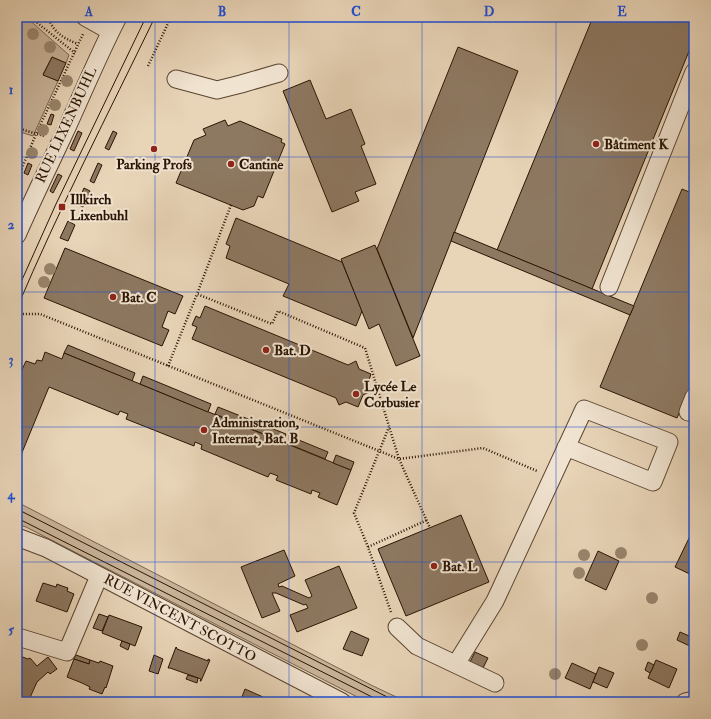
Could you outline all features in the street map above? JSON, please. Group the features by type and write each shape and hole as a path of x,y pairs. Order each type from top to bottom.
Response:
{"street":[{"path":"85,17 114,24"},
{"name":"RUE LIXENBUHL","path":"17,235 114,24"},
{"path":"609,287 694,72"},
{"path":"176,79 217,90 278,73"},
{"path":"456,664 495,601 552,477 566,447 584,409 669,442 653,482 566,447"},
{"name":"RUE VINCENT SCOTTO","path":"17,537 46,548 342,702"},
{"path":"18,637 67,652 99,576"},
{"path":"397,627 417,646 495,683"},
{"path":"685,702 694,700"}],"path":[{"path":"30,17 75,53"},
{"path":"17,180 36,134 78,44 70,41 54,30 48,17"},
{"path":"148,66 171,17"},
{"path":"17,128 60,141"},
{"path":"168,366 231,205"},
{"path":"197,294 272,324 278,311 365,348 399,459 430,528"},
{"path":"17,313 40,314 399,459 483,448 552,477"},
{"path":"389,426 354,513 397,627"},
{"path":"368,547 427,520"}],"shaded area":[{"path":"17,17 26,17 69,55 66,63 52,57 43,74 58,81 33,136 17,131"},
{"path":"17,502 373,686 407,702 367,702 26,527 17,524"}],"building":[{"name":"Bâtiment K","path":"593,17 694,17 694,39 592,289 497,250"},
{"path":"458,47 518,71 413,338 377,249"},
{"path":"52,57 66,63 58,81 43,75"},
{"path":"310,80 326,119 351,109 365,144 361,146 376,184 355,192 359,201 332,212 283,91"},
{"path":"51,114 54,115 51,125 47,124"},
{"name":"Cantine","path":"225,120 228,126 240,121 282,139 281,142 285,144 263,198 258,196 254,206 243,210 176,183 194,140 206,135 203,129"},
{"path":"78,131 82,133 74,151 70,149"},
{"path":"113,131 117,133 109,150 105,148"},
{"path":"28,163 32,165 28,175 24,173"},
{"path":"98,163 102,165 94,183 90,181"},
{"path":"58,174 62,176 53,193 50,191"},
{"path":"84,188 90,191 83,207 77,204"},
{"name":"Bâtiment K","path":"682,189 694,194 694,378 677,418 600,387"},
{"path":"236,218 342,262 362,311 356,326 283,296 289,284 226,258 230,246 226,244"},
{"path":"68,221 75,225 68,241 60,238"},
{"path":"454,232 634,306 630,315 451,241"},
{"path":"375,245 420,356 396,366 379,324 369,329 341,259"},
{"name":"Bat. C","path":"65,248 183,296 175,314 168,311 162,327 169,330 162,346 44,298"},
{"name":"Bat. D","path":"205,306 348,365 356,361 359,369 371,374 367,386 369,392 363,395 358,407 346,402 339,405 336,398 192,339 197,327 192,325 196,316 200,318"},
{"path":"68,345 135,373 132,381 64,353"},
{"name":"Administration, Internat, Bat. B","path":"45,352 62,359 64,353 351,470 337,505 318,497 320,493 312,490 311,494 276,480 278,476 270,473 268,477 201,449 202,445 195,442 194,446 126,419 128,414 120,411 118,415 49,387 21,455 17,453 17,375 19,376 26,361 35,364 37,360 42,361"},
{"path":"143,376 211,404 208,412 140,384"},
{"path":"218,407 286,434 283,442 215,414"},
{"path":"294,438 328,452 325,459 291,445"},
{"path":"336,455 354,462 351,470 333,463"},
{"name":"Bat. L","path":"461,515 489,582 406,616 378,549"},
{"path":"692,532 694,533 694,576 675,567"},
{"path":"284,550 295,576 278,584 279,587 282,586 309,598 312,596 305,580 339,566 357,608 297,632 290,615 308,608 306,604 304,605 276,593 272,593 280,611 262,618 241,567"},
{"path":"598,551 619,561 606,590 585,580"},
{"path":"43,583 56,587 57,584 68,588 67,591 74,594 67,612 36,601"},
{"path":"99,614 108,617 102,631 93,628"},
{"path":"109,615 142,627 135,646 102,633"},
{"path":"351,631 369,639 362,656 343,649"},
{"path":"680,632 694,638 694,648 677,640"},
{"path":"122,641 130,644 128,650 120,646"},
{"path":"176,647 177,649 208,661 208,659 210,660 201,681 201,679 168,668"},
{"path":"475,652 488,658 483,668 470,662"},
{"path":"76,655 90,660 89,664 74,659"},
{"path":"154,655 163,659 158,674 149,671"},
{"path":"17,656 28,659 30,658 37,666 48,657 57,669 50,674 48,672 37,682 28,702 17,702"},
{"path":"74,659 89,664 90,660 99,663 100,661 113,666 106,688 105,687 102,694 67,677"},
{"path":"656,660 677,669 669,688 648,678"},
{"path":"648,662 654,665 650,673 645,670"},
{"path":"572,663 596,674 590,689 565,678"},
{"path":"599,667 614,673 607,688 593,682"},
{"path":"188,675 198,678 197,683 186,679"},
{"path":"245,689 263,697 261,702 240,702"}],"tram line":[{"path":"17,291 56,204 146,17"},
{"path":"17,308 67,198 155,17"},
{"path":"17,509 397,702"},
{"path":"17,518 382,702"}],"place":[{"name":"Bâtiment K","path":"596,144"},
{"name":"Parking Profs","path":"154,149"},
{"name":"Cantine","path":"231,164"},
{"name":"Illkirch Lixenbuhl","path":"62,207"},
{"name":"Bat. C","path":"113,297"},
{"name":"Bat. D","path":"266,350"},
{"name":"Lycée Le Corbusier","path":"356,394"},
{"name":"Administration, Internat, Bat. B","path":"204,430"},
{"name":"Bat. L","path":"434,566"}]}
